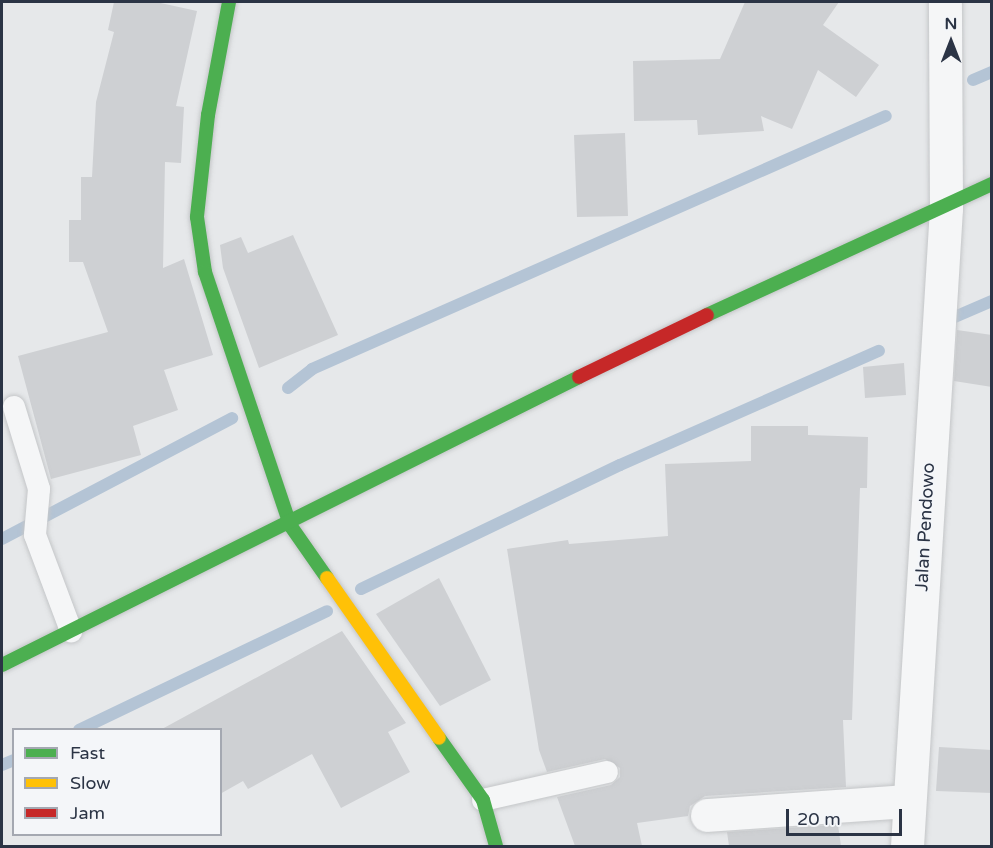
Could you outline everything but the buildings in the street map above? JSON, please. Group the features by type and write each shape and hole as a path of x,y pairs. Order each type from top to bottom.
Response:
{"main road":[{"path":"229,2 208,115 197,217 205,272 290,525 483,800 496,846"},
{"path":"2,665 290,525 632,350 946,208 992,184"}],"street":[{"name":"Jalan Pendowo","path":"907,846 946,208 945,2"},
{"path":"707,815 909,801"}],"lane":[{"path":"14,407 39,489 35,535 71,631"},
{"path":"483,800 607,772"}],"waterway":[{"path":"973,80 992,72"},
{"path":"288,388 312,369 886,116"},
{"path":"943,322 992,301"},
{"path":"361,589 620,465 879,351"},
{"path":"2,539 232,418"},
{"path":"83,728 327,611"},
{"path":"2,765 12,761"}],"traffic: fast":[{"path":"229,2 208,115 197,217 205,272 290,525 327,578"},
{"path":"707,315 992,184"},
{"path":"2,665 579,377"},
{"path":"439,738 483,800 496,846"}],"traffic: slow":[{"path":"327,578 439,738"}],"traffic: jam":[{"path":"579,377 707,315"}]}
